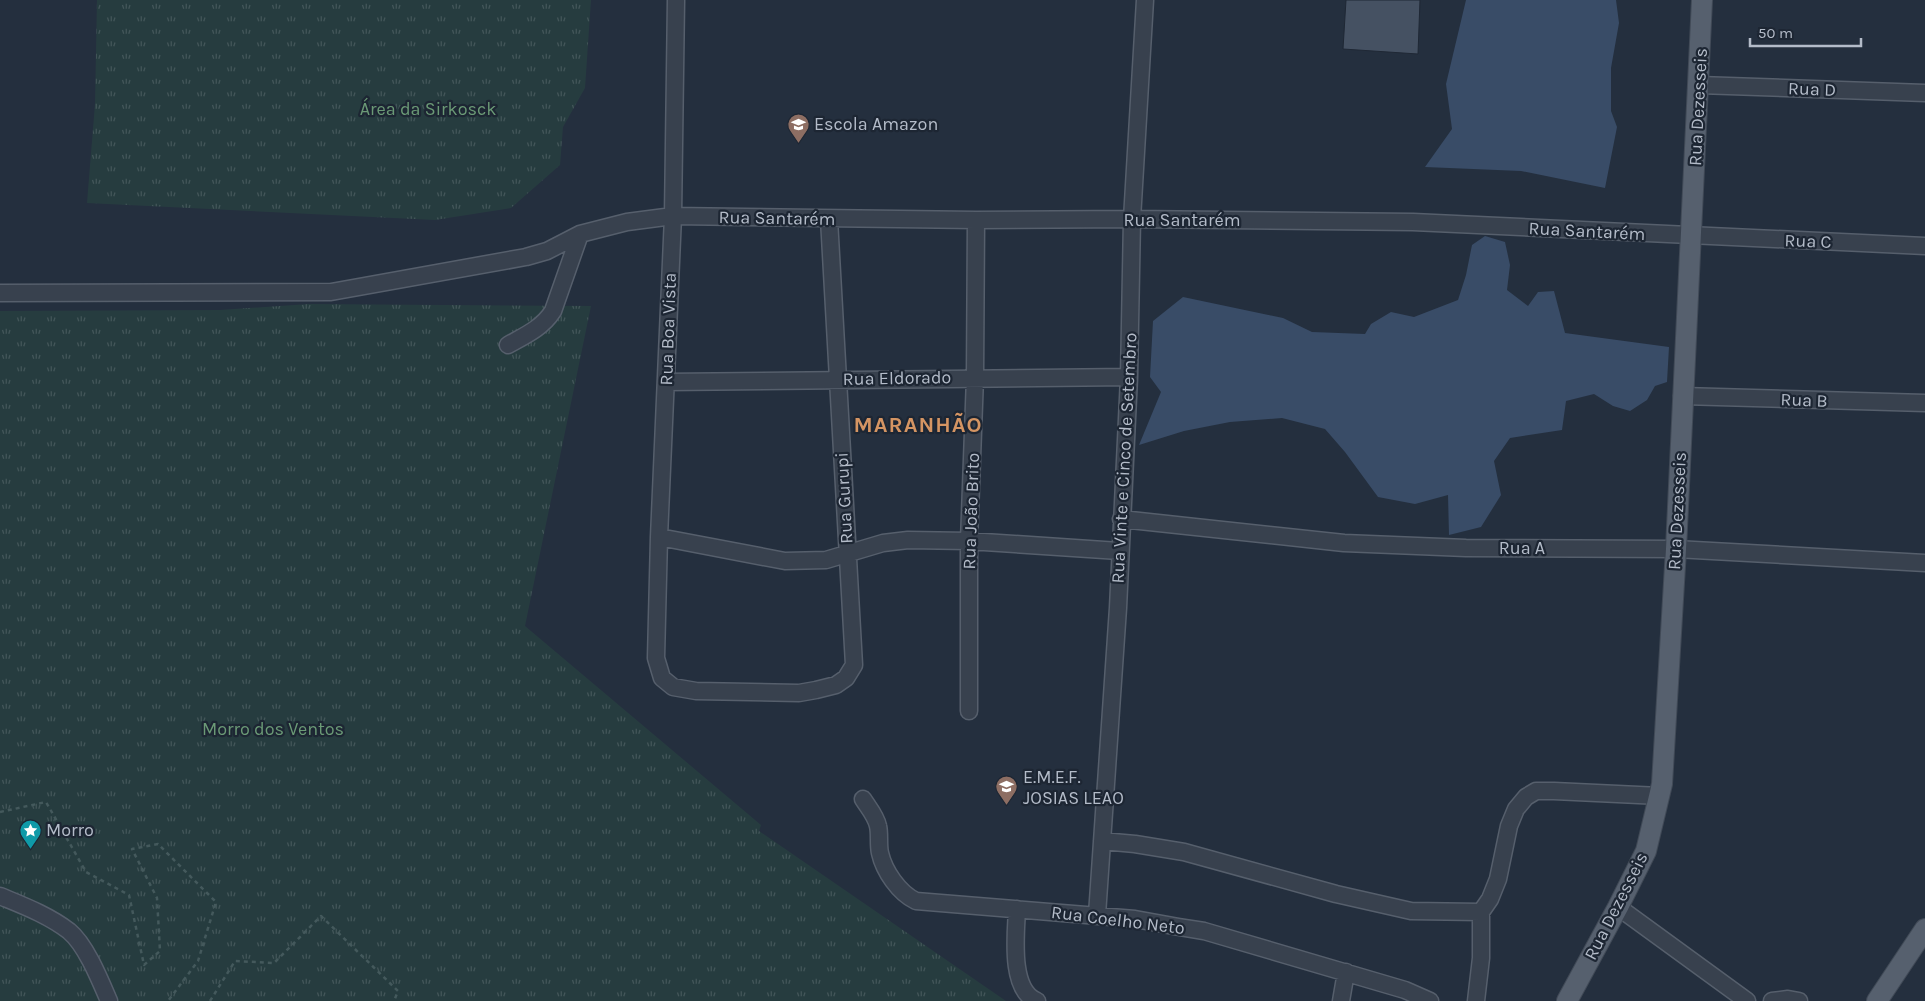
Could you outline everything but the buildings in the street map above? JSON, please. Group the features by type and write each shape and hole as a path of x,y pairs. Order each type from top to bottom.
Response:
{"main road":[{"name":"Rua Dezesseis","path":"1567,1001 1646,851 1662,784 1676,550 1702,0"},
{"path":"1877,1001 1918,953 1925,928"}],"street":[{"name":"Rua Boa Vista","path":"676,0 673,216 659,537 656,658 662,678 672,687 696,691 798,693 836,685 846,678 852,670 854,657"},
{"name":"Rua Vinte e Cinco de Setembro","path":"1097,916 1118,608 1128,376 1132,219 1146,0"},
{"name":"Rua D","path":"1699,85 1925,93"},
{"name":"Rua Santarém","path":"0,293 331,292 526,257 547,251 580,234 627,222 673,216 829,219 1132,219 1413,222 1691,236"},
{"name":"Rua Gurupi","path":"829,219 854,657"},
{"name":"Rua João Brito","path":"969,711 969,541 975,377 976,220"},
{"path":"508,345 546,322 553,311 580,234"},
{"name":"Rua C","path":"1691,236 1925,246"},
{"name":"Rua Eldorado","path":"666,382 1128,376"},
{"name":"Rua B","path":"1682,396 1925,403"},
{"name":"Rua A","path":"1121,519 1344,543 1466,548 1676,550 1925,563"},
{"path":"659,537 785,562 826,560 883,543 908,540 969,541 1119,551"},
{"path":"1476,1001 1482,958 1481,912 1490,899 1498,879 1508,826 1516,809 1526,797 1536,791 1554,790 1660,796"},
{"name":"Rua Coelho Neto","path":"863,799 878,826 880,853 898,887 907,897 916,901 1135,919 1204,931 1405,990 1430,1001"},
{"path":"1102,841 1184,852 1336,894 1411,911 1481,912"},
{"path":"0,896 41,913 70,932 89,958 109,1001"},
{"path":"1618,907 1747,1001"},
{"path":"1017,909 1015,950 1018,974 1029,996 1037,1001"},
{"path":"1341,1001 1346,972"},
{"path":"1772,1001 1799,1001"}],"path":[{"path":"0,812 46,802 86,872 129,895 144,965 160,952 157,898 132,850 158,844 216,902 198,961 168,1001"},
{"path":"210,1001 235,961 274,963 321,916 398,991 394,1001"}],"green space":[{"name":"Área da Sirkosck","path":"97,0 591,0 585,88 563,127 560,165 511,208 435,220 87,203 95,104"},
{"name":"Morro dos Ventos","path":"309,304 591,306 525,626 761,825 759,831 1006,1001 0,1001 0,311 220,310"}],"water":[{"path":"1466,0 1616,0 1619,23 1611,68 1611,111 1617,127 1605,188 1521,171 1425,167 1452,129 1446,84"},
{"path":"1485,236 1505,242 1510,265 1507,290 1528,306 1538,292 1554,291 1565,333 1669,347 1667,382 1655,386 1647,400 1630,411 1613,406 1594,394 1566,401 1562,430 1510,438 1494,461 1501,495 1481,527 1449,535 1448,495 1415,504 1378,497 1345,452 1325,429 1282,418 1230,422 1184,431 1139,445 1161,392 1150,377 1153,321 1183,297 1283,318 1312,332 1365,334 1371,324 1391,312 1414,317 1458,300 1466,275 1472,245"}],"place":[{"name":"Escola Amazon","path":"798,143"},
{"name":"E.M.E.F. JOSIAS LEAO","path":"1007,806"},
{"name":"Morro","path":"30,849"}],"district":[{"name":"MARANHÃO","path":"918,424"}]}
